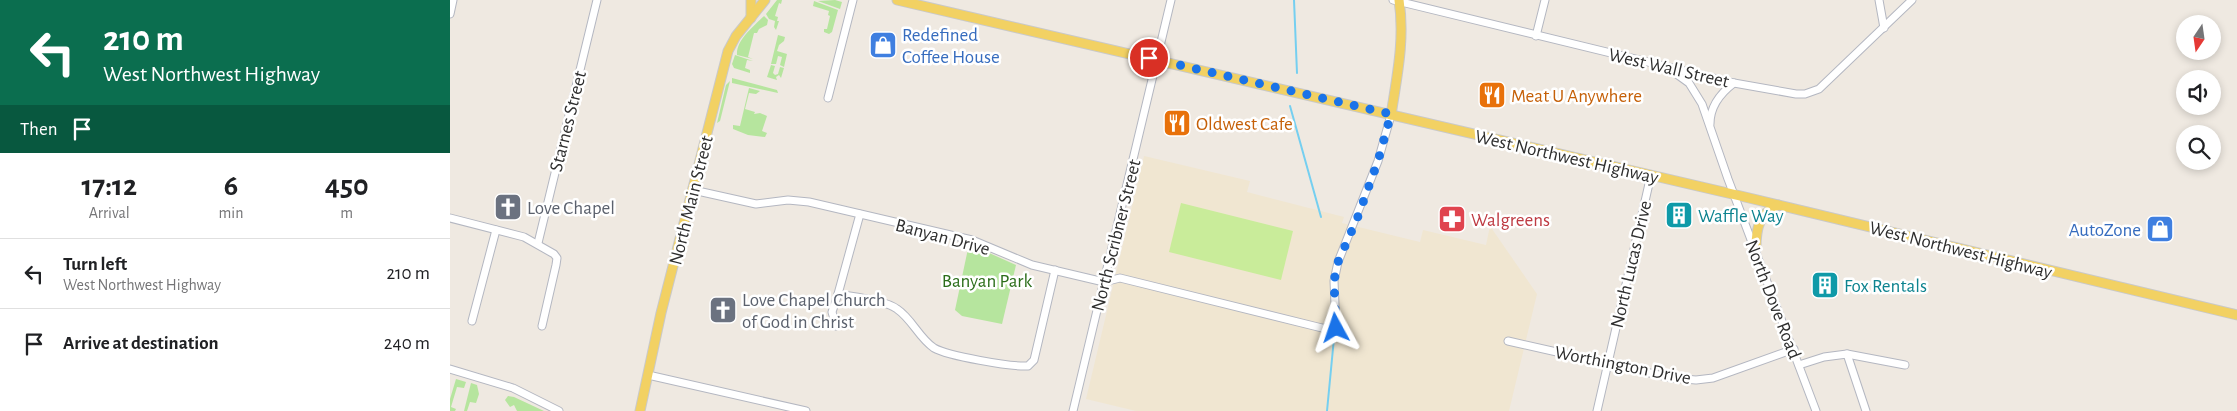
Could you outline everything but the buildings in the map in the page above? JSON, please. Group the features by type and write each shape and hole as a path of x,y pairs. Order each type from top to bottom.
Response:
{"main road":[{"path":"751,0 752,18"},
{"name":"North Main Street","path":"640,411 661,313 728,51 736,36 765,0"},
{"name":"West Northwest Highway","path":"897,0 1651,175 1732,191 1778,205 2237,315"},
{"path":"1391,114 1400,67 1401,29 1397,1"},
{"path":"1756,248 1757,226 1768,210 1778,205"}],"street":[{"path":"450,14 453,0"},
{"name":"Starnes Street","path":"538,243 597,0"},
{"path":"828,98 853,0"},
{"name":"North Scribner Street","path":"1073,411 1171,0"},
{"path":"1536,36 1545,0"},
{"path":"1879,0 1884,28"},
{"name":"West Wall Street","path":"1397,1 1734,83 1805,94 1819,89 1912,0"},
{"name":"North Dove Road","path":"1665,66 1689,83 1702,104 1732,191 1756,248 1816,411"},
{"path":"1710,126 1710,117 1718,100 1724,90 1734,83"},
{"name":"Banyan Drive","path":"693,190 756,204 796,199 972,240 1019,261 1104,282 1120,278 1322,328 1336,328 1334,281 1338,262 1357,219 1378,161 1391,114"},
{"name":"North Lucas Drive","path":"1597,411 1651,175"},
{"path":"836,326 832,312 860,214"},
{"path":"450,218 524,237 538,243 557,258 542,326"},
{"path":"472,321 496,230"},
{"path":"838,294 897,309 919,334 935,348 968,357 1028,366 1034,360 1056,270"},
{"name":"Worthington Drive","path":"1508,341 1672,378 1696,380 1713,378 1794,349"},
{"path":"1847,354 1866,411"},
{"path":"1799,364 1824,357 1847,354 1905,365"},
{"path":"450,369 513,388 559,411"},
{"path":"648,374 806,411"}],"shaded area":[{"path":"1144,156 1250,181 1247,192 1344,217 1342,223 1420,242 1423,230 1486,245 1490,226 1537,294 1509,411 1136,411 1086,399"}],"green space":[{"path":"777,0 782,0 781,4 779,3 775,16 778,17 777,21 779,21 776,30 774,27 775,21 769,19 766,14"},
{"path":"835,0 842,2 840,9 818,1"},
{"path":"814,1 838,10 832,32 829,34 824,32 824,29 827,29 830,16 828,15 829,11 813,6"},
{"path":"764,16 768,20 767,25 759,29 757,33 754,33 748,57 753,59 737,55 737,49 742,39"},
{"path":"778,35 785,37 777,51 787,54 784,67 780,65 782,57 778,56 776,64 771,64"},
{"path":"735,55 753,61 747,60 745,68 750,70 750,73 734,68 732,64"},
{"path":"771,65 775,66 773,73 775,75 778,74 780,67 784,68 781,78 779,75 776,77 777,80 767,77"},
{"path":"732,78 777,90 778,93 732,83"},
{"path":"730,81 720,121 717,123 726,85"},
{"path":"749,88 760,91 756,94 749,93 745,109 755,112 754,114 760,113 767,116 762,131 767,133 765,137 748,135 733,129 733,125 740,126"},
{"path":"1181,203 1293,231 1281,280 1169,252"},
{"name":"Banyan Park","path":"969,244 1016,265 1002,324 962,316 955,310"},
{"path":"456,379 466,382 464,388 457,387 451,407 456,409 455,411 450,411 450,399"},
{"path":"471,383 477,385 479,394 476,403 470,402 467,411 464,411"},
{"path":"508,396 544,411 517,411 514,405 510,407 505,400"}],"waterway":[{"path":"1294,0 1297,73"},
{"path":"1290,106 1321,217"},
{"path":"1327,411 1334,338"}],"place":[{"name":"Redefined Coffee House","path":"883,45"},
{"name":"Meat U Anywhere","path":"1492,95"},
{"name":"Oldwest Cafe","path":"1177,123"},
{"name":"Love Chapel","path":"508,207"},
{"name":"Waffle Way","path":"1679,215"},
{"name":"Walgreens","path":"1452,219"},
{"name":"AutoZone","path":"2160,229"},
{"name":"Fox Rentals","path":"1825,285"},
{"name":"Love Chapel Church of God in Christ","path":"723,310"}],"route":[{"path":"1149,58 1391,114 1378,161 1357,219 1338,262 1334,281 1336,328"}]}
